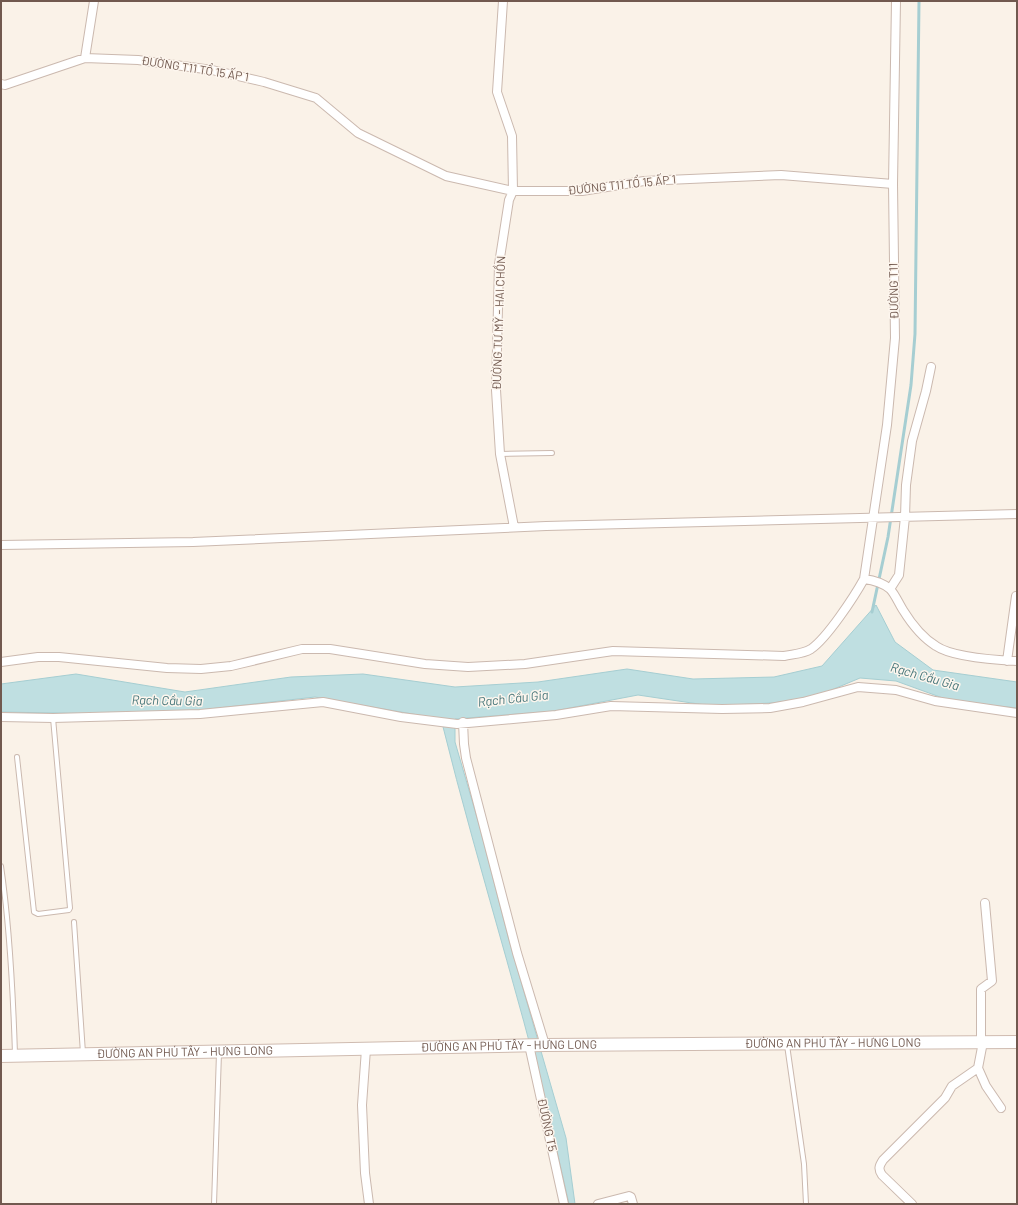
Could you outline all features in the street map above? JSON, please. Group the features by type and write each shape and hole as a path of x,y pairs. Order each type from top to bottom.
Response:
{"street":[{"path":"85,58 94,1"},
{"name":"ĐƯỜNG TƯ MỸ - HAI CHỒN","path":"503,1 497,92 512,136 513,191 509,200 499,264 496,390 500,454 514,527"},
{"name":"ĐƯỜNG T11","path":"864,579 887,425 895,338 893,184 896,1"},
{"name":"ĐƯỜNG T11 TỔ 15 ẤP 1","path":"1,84 4,85 85,58 138,60 212,70 272,84 316,98 358,133 446,176 513,191 582,191 644,181 781,175 893,184"},
{"path":"890,589 899,575 905,517 906,485 912,441 931,367"},
{"path":"1,545 193,542 514,527 1017,514"},
{"path":"1,662 38,657 58,657 167,668 201,669 231,666 302,649 330,649 425,664 468,667 526,664 613,651 784,656 802,653 819,642 856,594 864,579 873,581 890,589 904,612 923,636 936,647 950,653 1017,661"},
{"path":"1007,661 1016,596"},
{"path":"1,717 53,718 200,714 323,702 401,717 460,723 556,715 611,706 722,709 770,708 803,702 858,687 896,690 935,701 1017,713"},
{"path":"460,723 466,758 517,953 544,1045"},
{"path":"985,903 992,981 989,985 984,986 981,989 982,1042 978,1068 986,1086 1001,1108"},
{"name":"ĐƯỜNG AN PHÚ TÂY - HƯNG LONG","path":"1,1056 529,1045 1017,1042"},
{"name":"ĐƯỜNG T5","path":"529,1045 564,1204"},
{"path":"366,1049 362,1105 365,1173 369,1204"},
{"path":"912,1204 882,1175 879,1166 883,1160 945,1098 952,1086 978,1068"},
{"path":"598,1204 629,1196 631,1197 633,1204"}],"lane":[{"path":"500,454 552,453"},
{"path":"17,757 34,912 38,914 69,910 53,718"},
{"path":"1,866 5,891 15,1056"},
{"path":"74,922 83,1055"},
{"path":"787,1043 804,1164 806,1204"},
{"path":"214,1204 219,1052"}],"water":[{"name":"Rạch Cầu Gia","path":"876,605 895,642 933,670 1017,682 1017,708 951,701 896,681 860,678 810,699 771,703 712,706 638,695 554,711 455,719 455,742 480,828 509,940 566,1138 575,1204 569,1204 524,1021 473,840 441,719 315,697 183,712 112,714 1,712 1,684 76,674 185,692 291,677 363,674 455,687 538,682 627,669 693,679 774,677 822,666"}],"waterway":[{"path":"872,612 888,537 911,385 915,334 919,1"}]}
